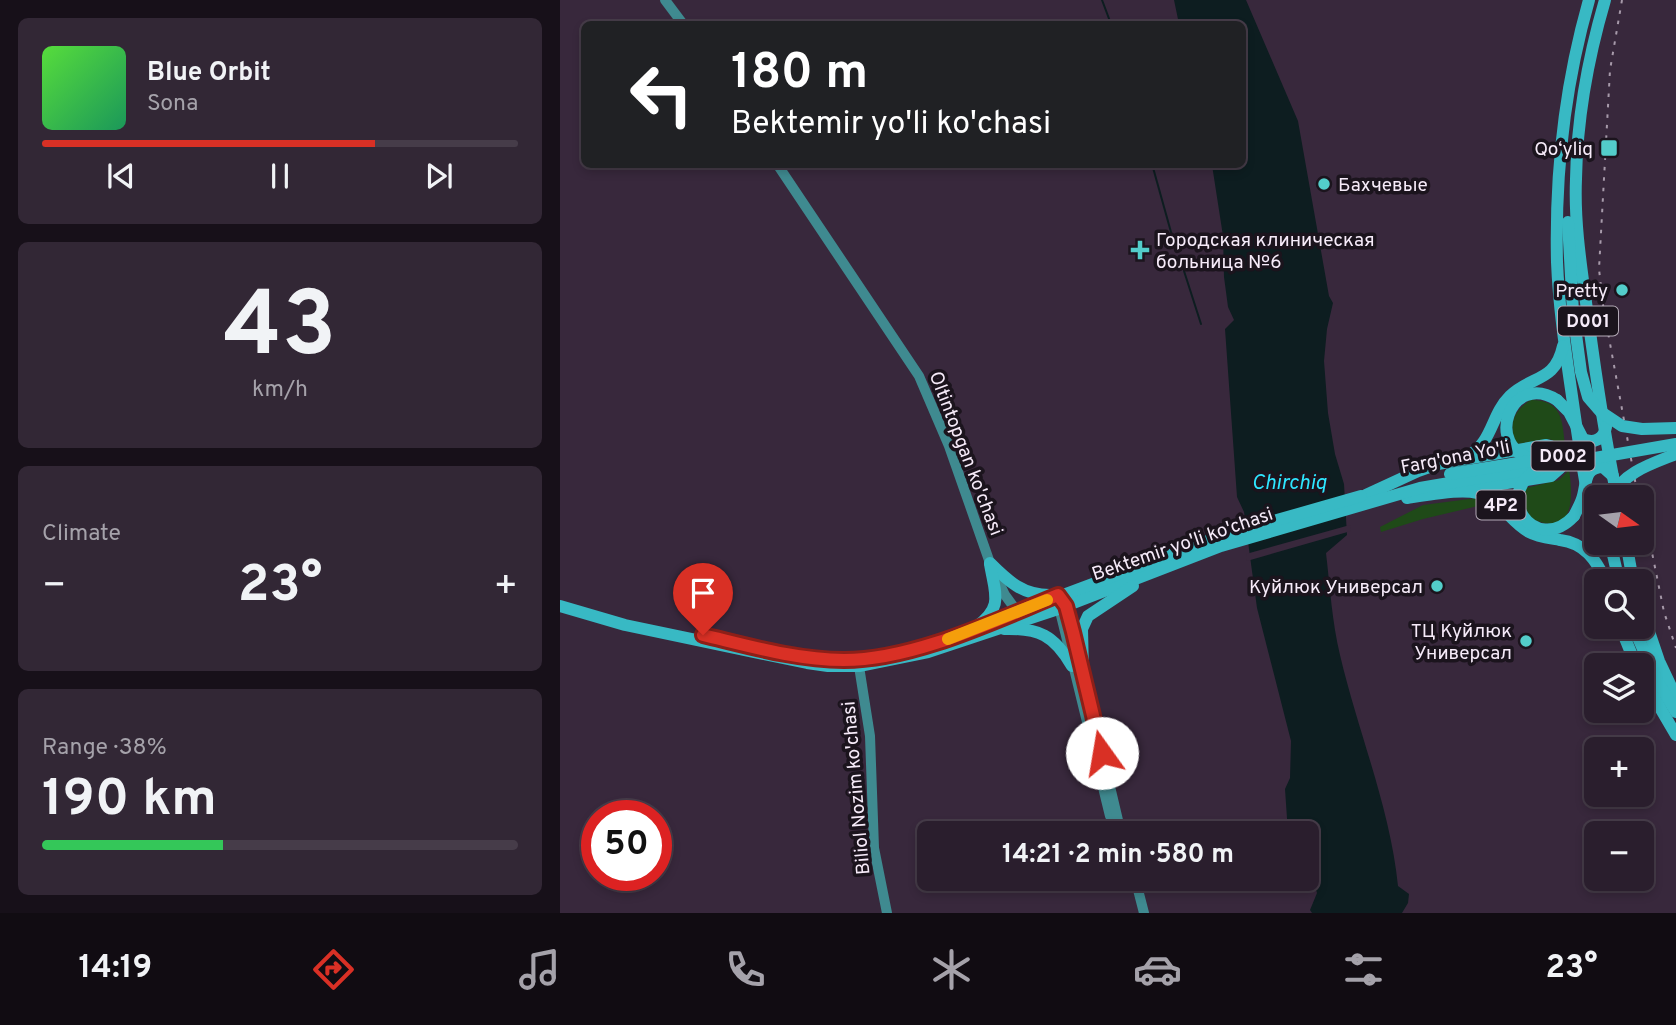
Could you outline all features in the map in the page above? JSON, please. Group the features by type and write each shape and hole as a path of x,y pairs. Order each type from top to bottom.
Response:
{"highway":[{"name":"D001","path":"1587,485 1563,332 1557,264 1557,215 1560,156 1574,63 1589,0"},
{"name":"D001","path":"1605,0 1591,53 1580,121 1576,180 1578,236 1594,365 1615,485"},
{"path":"1580,121 1569,183 1568,222 1573,312 1588,397 1604,414 1622,426 1642,429 1676,428"},
{"path":"1455,461 1472,454 1484,443 1510,395 1553,370 1562,349 1563,332"},
{"path":"1606,427 1602,436 1593,441 1583,439 1569,412 1557,400 1542,394 1529,394 1515,403 1507,418 1507,433 1514,448 1543,463 1519,490 1518,504 1524,518 1536,528 1549,530 1561,527 1574,516 1582,499 1589,471 1598,467 1608,469 1613,477"},
{"name":"Farg'ona Yo'li","path":"1543,463 1676,436"},
{"name":"Farg'ona Yo'li","path":"1368,499 1450,478 1676,444"},
{"path":"1368,499 1418,471 1455,461 1546,445 1556,449 1561,456 1559,470 1551,476 1464,491"},
{"path":"1619,485 1632,474 1676,454"},
{"name":"4P2","path":"1368,499 1464,491 1481,494 1495,501 1530,533 1581,546 1599,569"},
{"name":"Bektemir yo'li ko'chasi","path":"1061,603 1220,541 1368,499"},
{"name":"Bektemir yo'li ko'chasi","path":"560,600 766,649 858,663 924,647 976,627 1061,603 1157,570 1220,541"},
{"path":"990,563 1022,591 1061,603"},
{"path":"976,627 992,615 995,607 990,563"},
{"path":"1078,669 1082,629 1088,616 1157,570"},
{"name":"Bektemir yo'li ko'chasi","path":"560,607 625,625 828,666 928,652 993,630 1020,615"},
{"path":"993,630 1019,629 1042,634 1057,644 1078,669"},
{"path":"1651,639 1658,661 1676,697"},
{"path":"1654,683 1676,712"},
{"path":"1654,689 1676,735"}],"street":[{"path":"665,0 681,21"},
{"name":"Oltintopgan ko'chasi","path":"779,168 919,376 953,457 990,563 1005,595 1020,615"},
{"path":"1061,603 1118,821"},
{"name":"Biliol Nozim ko'chasi","path":"858,663 870,736 874,848 887,913"},
{"path":"1078,669 1112,821"},
{"path":"1131,891 1137,913"},
{"path":"1138,891 1144,913"}],"green space":[{"path":"1531,400 1549,403 1555,407 1561,419 1565,445 1549,439 1517,444 1513,431 1514,419 1520,409"},
{"path":"1569,470 1570,504 1563,520 1544,523 1530,518 1523,501 1526,488 1559,480"},
{"path":"1477,498 1478,506 1381,532 1380,527 1423,505"}],"water":[{"name":"Chirchiq","path":"1174,0 1246,0 1298,121 1329,296 1333,303 1324,361 1328,413 1335,454 1344,484 1347,535 1326,553 1333,617 1347,684 1388,827 1398,886 1409,894 1408,903 1402,913 1312,913 1310,910 1316,891 1319,891 1319,821 1287,821 1285,789 1290,778 1291,741 1257,608 1244,512 1237,497 1225,329 1234,320 1228,307 1223,236 1212,168 1246,168 1246,21 1178,21"}],"pier":[{"path":"1350,525 1351,531 1247,561 1246,554"}],"waterway":[{"path":"1102,0 1110,21"},
{"path":"1153,168 1176,250"},
{"path":"1184,271 1201,324"}],"railway":[{"path":"1622,0 1610,70 1599,269 1603,305 1636,485"},
{"path":"1652,555 1664,612 1676,648"}],"slow traffic":[{"path":"948,639 1047,600"}],"place":[{"name":"Qo‘yliq","path":"1609,148"},
{"name":"Бахчевые","path":"1324,184"},
{"name":"Городская клиническая больница №6","path":"1140,250"},
{"name":"Pretty","path":"1622,290"},
{"name":"Куйлюк Универсал","path":"1437,586"},
{"name":"ТЦ Куйлюк Универсал","path":"1526,641"}],"route":[{"path":"703,635 805,657 858,660 938,643 1058,595 1066,606 1102,753"}]}
